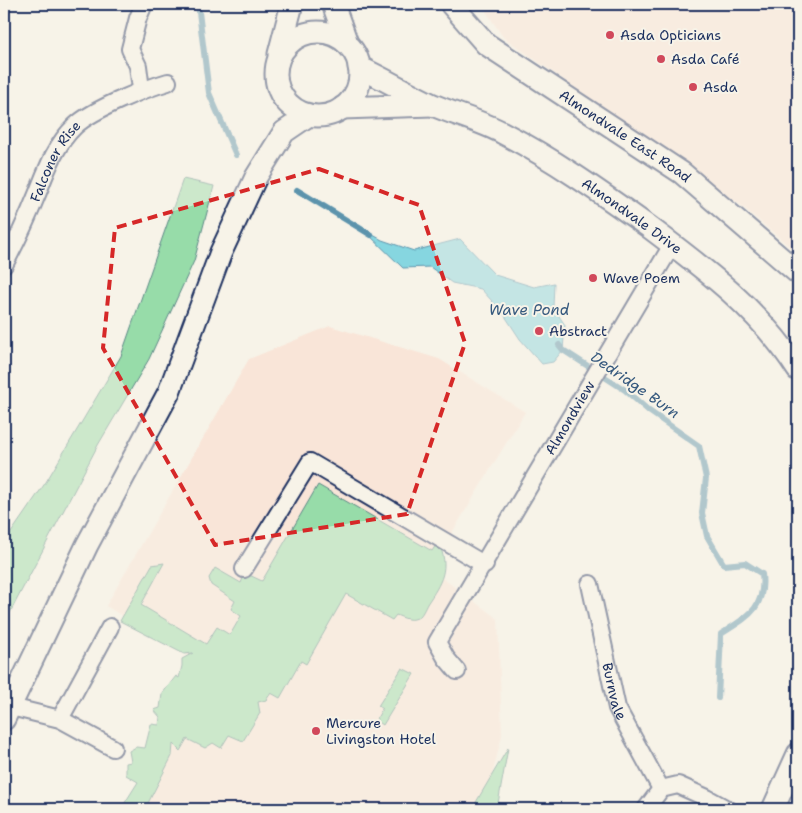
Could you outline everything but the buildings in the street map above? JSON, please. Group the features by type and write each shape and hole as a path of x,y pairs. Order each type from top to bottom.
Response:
{"street":[{"path":"142,89 138,66 130,49 138,18 144,4"},
{"path":"292,4 275,77 284,101 294,110 309,115 329,114 342,108 353,96 359,83 359,67 355,54 347,43 334,4"},
{"name":"Almondvale East Road","path":"451,4 486,44 682,173 798,273"},
{"path":"279,56 292,40 316,31 333,34 347,43"},
{"name":"Almondvale Drive","path":"359,67 434,105 469,117 502,132 573,172 712,274 751,310 783,346 798,370"},
{"name":"Falconer Rise","path":"4,265 18,239 47,168 58,148 76,125 142,89 168,82"},
{"name":"Almondvale Drive","path":"342,108 434,105"},
{"path":"113,748 60,720 7,713 87,545 169,392 221,252 256,177 284,132 309,115"},
{"name":"Almondview","path":"457,671 446,658 437,642 485,565 672,244"},
{"path":"244,569 310,462 485,565"},
{"name":"Burnvale","path":"590,584 617,708 661,789"},
{"path":"60,720 110,627"},
{"path":"773,809 798,754"},
{"path":"646,809 661,789 678,785 727,809"}],"highlighted area":[{"path":"319,169 419,205 465,343 407,514 215,545 103,348 115,228"}],"shaded area":[{"name":"Asda","path":"481,4 798,4 798,254 738,203 503,37"},
{"path":"330,326 439,359 525,412 430,569 498,619 502,735 484,809 126,809 175,699 219,675 106,606 249,359"}],"green space":[{"path":"183,179 214,186 194,261 149,359 98,445 4,624 4,543 46,482 121,356"},
{"path":"318,485 432,551 438,542 444,560 443,575 422,613 419,617 413,619 396,615 392,620 346,594 306,664 301,661 280,698 271,693 266,700 258,702 260,713 243,741 229,735 221,748 213,743 205,748 187,739 180,751 173,744 172,756 145,809 121,809 138,782 126,775 126,763 131,762 129,751 136,747 145,748 151,724 159,725 160,717 154,710 160,708 162,694 176,676 179,678 182,659 193,653 184,654 120,621 152,565 164,563 141,605 206,644 217,627 230,635 241,616 231,609 235,601 211,585 209,578 215,568 241,583 245,573 262,581"},
{"path":"402,668 414,674 383,725 376,720 382,709 378,706"},
{"path":"508,748 497,809 472,809"}],"water":[{"name":"Wave Pond","path":"364,230 382,240 414,251 460,239 495,275 534,287 554,283 553,307 565,325 563,350 553,362 542,364 520,339 503,313 481,289 452,283 430,267 403,268"}],"waterway":[{"name":"Dedridge Burn","path":"198,4 209,93 236,155"},
{"name":"Dedridge Burn","path":"297,190 371,235"},
{"name":"Dedridge Burn","path":"559,345 563,350 625,390 649,411 699,446 706,478 702,513 707,536 724,565 745,563 762,574 761,596 758,604 746,617 721,634 718,698"}],"place":[{"name":"Asda Opticians","path":"610,35"},
{"name":"Asda Café","path":"661,59"},
{"name":"Asda","path":"693,87"},
{"name":"Wave Poem","path":"593,278"},
{"name":"Abstract","path":"539,331"},
{"name":"Mercure Livingston Hotel","path":"316,731"}]}
